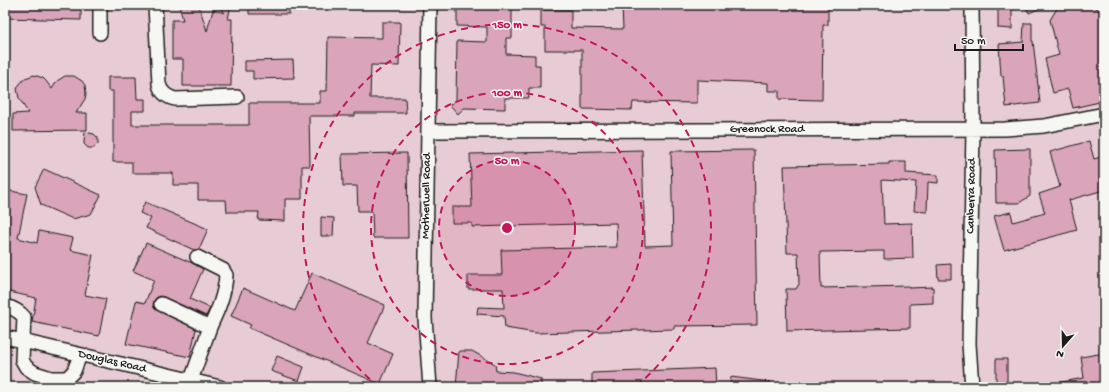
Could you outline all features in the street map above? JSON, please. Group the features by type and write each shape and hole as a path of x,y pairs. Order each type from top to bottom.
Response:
{"street":[{"path":"100,5 100,34"},
{"path":"155,5 160,84 164,94 175,100 237,97"},
{"name":"Motherwell Road","path":"430,5 425,318 430,387"},
{"name":"Canberra Road","path":"972,5 973,130 970,344 972,387"},
{"name":"Greenock Road","path":"428,131 973,130 1044,126 1104,114"},
{"path":"192,380 226,285 226,275 223,270 196,257"},
{"path":"161,304 210,327"},
{"path":"5,306 20,312 24,317 22,360 26,367 35,373 51,378 67,378 74,371 80,355"},
{"name":"Douglas Road","path":"5,337 220,387"}],"shaded area":[{"path":"5,5 1104,5 1104,387 5,387"}],"building":[{"path":"5,5 81,5 81,20 5,18"},
{"path":"183,5 192,7 194,5 199,6 207,31 213,10 225,13 216,5 229,5 230,10 228,19 232,19 231,86 183,86 183,59 172,59 172,20 183,20 180,9"},
{"path":"249,5 289,5 289,14 249,14"},
{"path":"457,5 512,5 512,38 506,38 506,54 535,55 535,65 540,65 540,88 529,88 529,98 505,98 505,109 464,108 458,114 450,105 456,100 457,41 487,42 487,27 457,26"},
{"path":"828,5 828,25 823,25 822,100 779,99 779,91 768,91 768,83 697,80 697,103 633,102 632,110 582,109 582,50 545,50 545,27 541,27 541,10 571,10 571,28 623,29 622,6"},
{"path":"998,5 1012,5 1012,29 998,28"},
{"path":"1025,5 1048,5 1029,13"},
{"path":"1059,5 1091,5 1104,13 1104,101 1073,108 1068,89 1053,93 1045,59 1059,55 1050,20"},
{"path":"382,22 400,22 399,66 371,65 370,98 405,98 406,113 355,113 355,116 309,116 310,166 302,166 302,199 285,199 285,221 258,220 259,212 227,212 226,200 198,200 198,185 173,185 173,173 132,173 132,162 113,162 113,91 108,91 108,77 136,77 137,99 145,99 145,111 132,111 132,125 249,125 249,103 320,103 320,91 327,91 328,37 382,38"},
{"path":"1024,23 1032,23 1032,41 1040,103 1006,107 1003,76 1001,76 999,44 1023,42"},
{"path":"293,60 294,78 253,79 253,71 245,71 245,61"},
{"path":"34,75 43,78 52,89 57,81 65,76 74,76 82,81 85,85 86,94 85,99 76,113 87,113 87,130 13,131 13,114 28,113 19,98 17,89 25,78"},
{"path":"85,132 94,134 98,138 98,144 94,148 88,148 84,144"},
{"path":"1089,141 1094,159 1104,156 1104,190 1069,200 1077,230 1004,250 994,216 1011,212 1013,222 1045,213 1039,194 1060,187 1050,152"},
{"path":"1030,149 1030,196 1019,203 996,203 995,150"},
{"path":"642,150 645,246 673,245 671,151 754,150 757,325 674,326 674,329 536,333 505,328 504,316 477,314 478,307 504,308 503,289 468,289 468,275 502,275 501,250 617,247 616,223 472,227 472,223 452,223 452,207 472,207 470,154"},
{"path":"407,153 408,238 373,238 372,211 358,211 357,186 343,186 342,154"},
{"path":"889,162 906,162 906,173 938,175 938,183 928,182 927,212 914,211 916,182 882,180 884,224 912,223 913,258 884,259 884,251 820,252 821,288 909,286 909,288 933,287 933,303 910,304 910,328 787,331 786,289 796,289 799,284 798,253 787,253 784,166 889,164"},
{"path":"44,169 101,195 91,214 73,219 41,205 35,187"},
{"path":"5,190 27,194 18,238 37,243 39,231 73,238 70,250 93,255 85,295 106,299 99,336 32,322 36,298 5,291"},
{"path":"145,202 208,229 199,249 194,250 146,228 151,218 140,213"},
{"path":"321,217 334,218 333,236 321,236"},
{"path":"146,243 203,269 190,299 210,308 206,316 160,296 156,298 153,304 154,308 158,311 196,329 190,357 126,344 136,301 145,303 154,280 133,271"},
{"path":"951,264 951,279 938,279 937,265"},
{"path":"312,273 385,305 368,343 393,354 380,384 249,328 251,325 231,316 243,288 295,311"},
{"path":"459,351 472,351 495,364 496,371 514,372 541,379 541,387 456,387"},
{"path":"1104,353 1104,387 1057,387 1056,383 1084,378 1081,357"},
{"path":"277,356 304,367 299,381 271,371"},
{"path":"996,359 1007,359 1007,387 996,387"},
{"path":"715,368 716,387 592,387 592,373"},
{"path":"731,377 770,382 769,387 730,387"}]}
